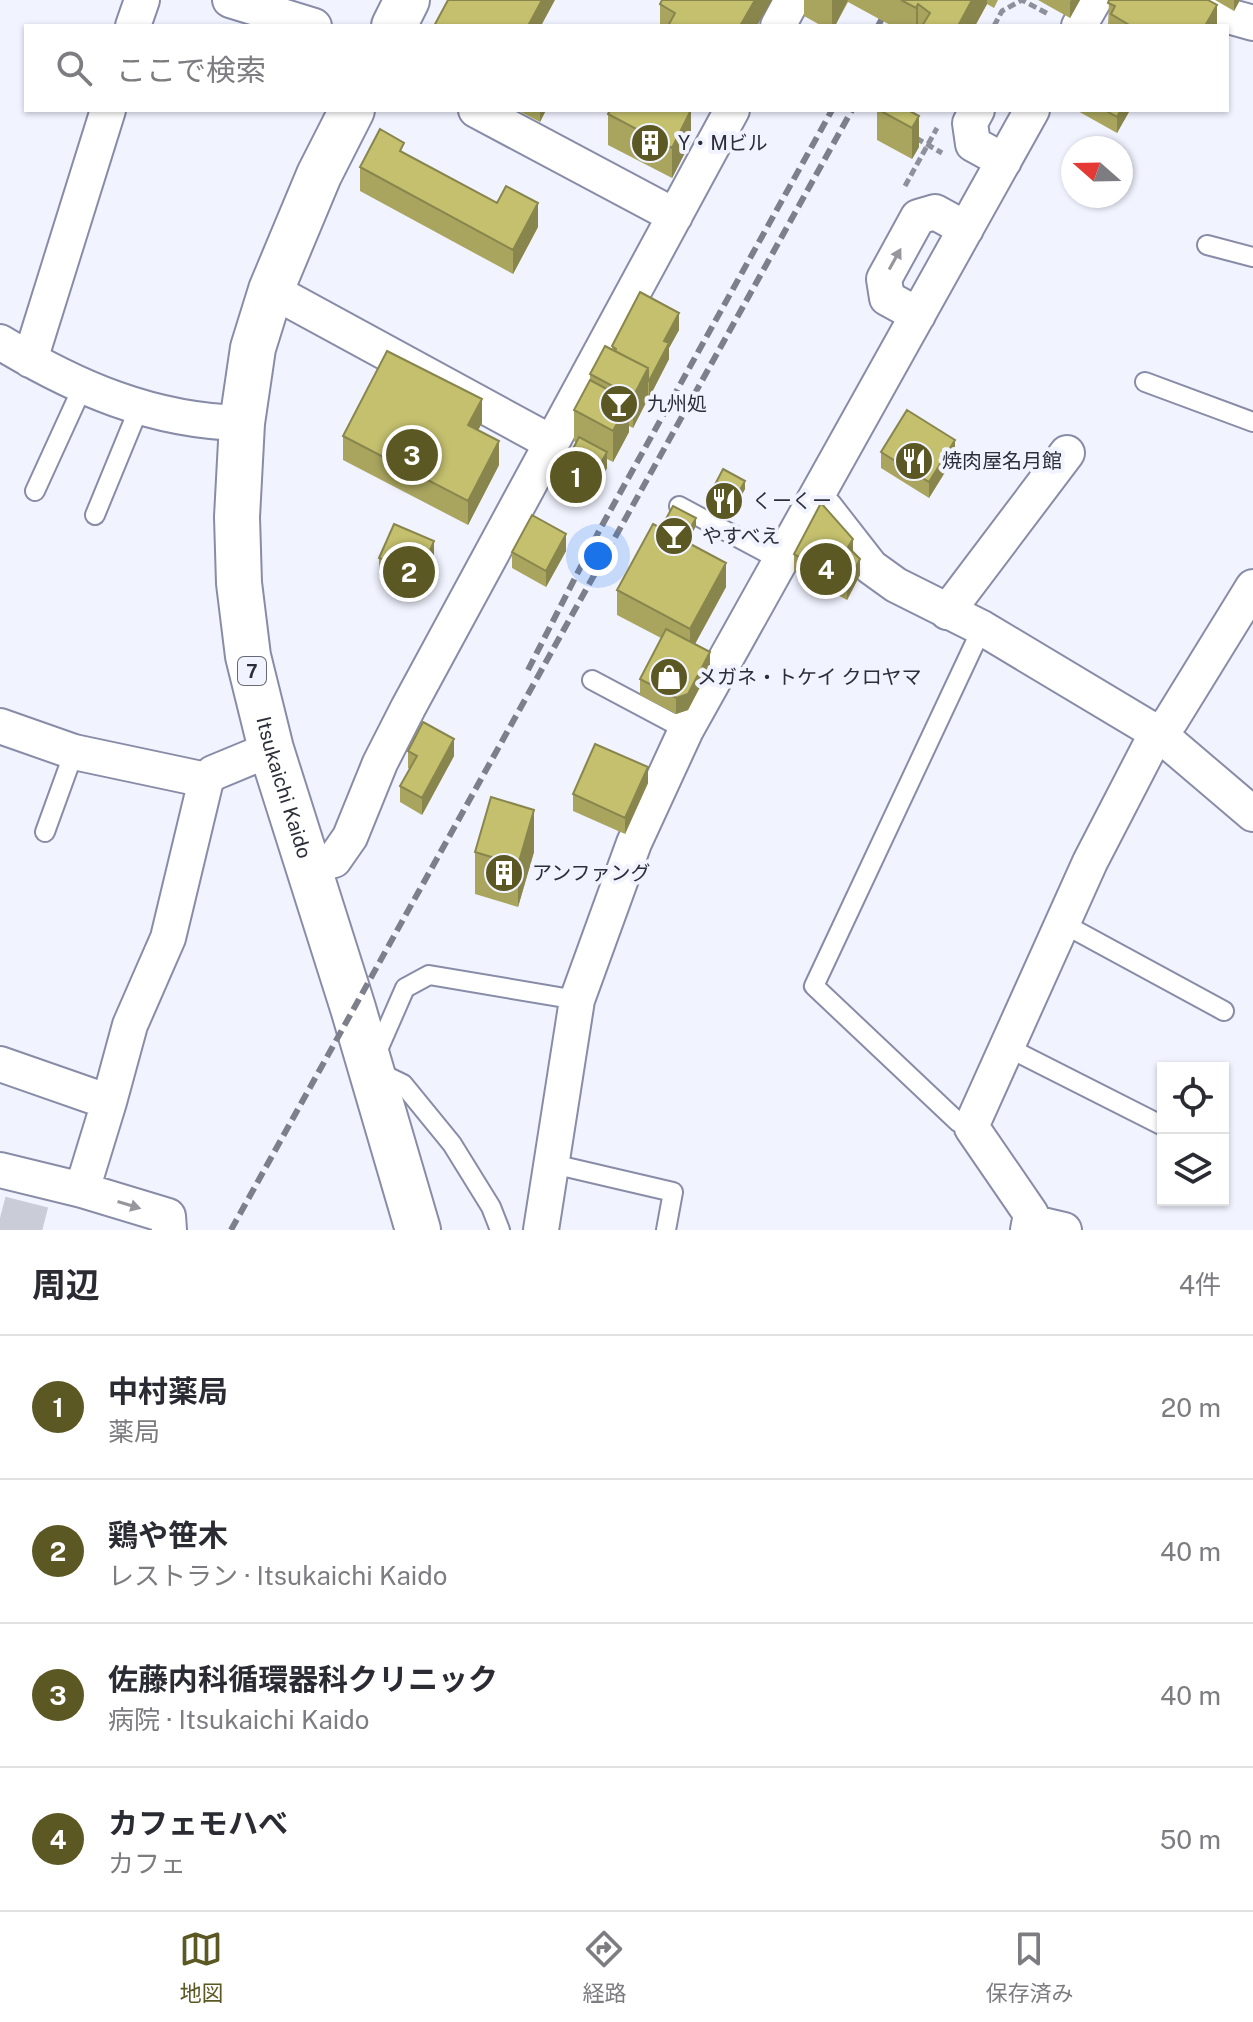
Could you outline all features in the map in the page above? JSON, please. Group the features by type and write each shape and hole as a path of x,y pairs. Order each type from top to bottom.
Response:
{"main road":[{"path":"395,24 407,0"},
{"name":"Itsukaichi Kaido","path":"351,112 319,175 271,290 253,348 242,423 237,517 239,583 248,656 271,749 353,1008 418,1230"}],"street":[{"path":"134,24 142,0"},
{"path":"230,0 308,24"},
{"path":"779,24 792,0"},
{"path":"1069,23 1094,0"},
{"path":"1187,0 1203,9 1253,23"},
{"path":"30,360 107,112"},
{"path":"480,112 675,216"},
{"path":"308,867 334,860 350,837 380,763 731,112"},
{"path":"976,112 970,123 973,144 1004,161"},
{"path":"541,1230 577,1000 634,843 686,730 1031,112"},
{"path":"918,315 887,298 884,279 918,217 935,212 966,229"},
{"path":"271,290 552,443"},
{"path":"0,342 83,386 139,408 207,422 242,423"},
{"path":"947,612 1067,453"},
{"path":"817,497 871,567 896,585 982,628 1159,734 1253,814"},
{"path":"1064,1230 1029,1226 1031,1214 972,1128 974,1120 1062,923 1150,746 1171,720 1253,587"},
{"path":"0,726 74,752 206,780"},
{"path":"82,1190 130,1025 168,938 206,780 213,773 271,749"},
{"path":"0,1064 109,1102"},
{"path":"0,1170 168,1216 169,1230"}],"lane":[{"path":"1207,245 1253,257"},
{"path":"1145,382 1253,422"},
{"path":"35,491 83,386"},
{"path":"95,515 139,408"},
{"path":"679,506 780,560"},
{"path":"972,1128 958,1122 814,986 982,628"},
{"path":"592,680 686,730"},
{"path":"45,832 74,752"},
{"path":"1062,923 1224,1011"},
{"path":"500,1230 491,1207 452,1144 403,1084 370,1068 405,988 429,975 577,1000"},
{"path":"1007,1047 1157,1123"},
{"path":"553,1164 673,1192 666,1230"}],"path":[{"path":"995,24 1002,11 1022,0 1069,23"},
{"path":"910,150 922,156"}],"building":[{"path":"448,0 542,0 529,24 435,24"},
{"path":"662,0 755,0 741,24 669,24 675,13 660,4"},
{"path":"901,0 972,0 959,24 923,24 930,13 918,4 916,8"},
{"path":"1109,0 1208,0 1217,5 1206,24 1128,24 1111,14 1115,6 1108,3"},
{"path":"609,112 690,112 672,148"},
{"path":"883,112 912,112 919,116 912,128"},
{"path":"380,129 404,143 400,151 497,203 506,186 538,203 513,250 360,167"},
{"path":"640,292 679,313 664,341 669,343 649,381 648,368 615,351 612,346"},
{"path":"605,346 648,368 633,397 590,374"},
{"path":"387,351 482,399 468,425 499,441 468,501 343,436"},
{"path":"590,380 629,401 613,431 574,410"},
{"path":"907,410 955,440 929,482 881,452"},
{"path":"579,437 607,452 587,488 560,474"},
{"path":"723,469 745,481 729,510 708,498"},
{"path":"821,503 853,539 848,547 860,559 847,584 794,554"},
{"path":"673,506 696,518 684,540 661,528"},
{"path":"532,515 566,534 546,571 512,552"},
{"path":"394,524 434,541 420,575 379,558"},
{"path":"653,524 726,563 690,629 617,590"},
{"path":"666,629 710,652 688,694 676,698 640,679"},
{"path":"423,722 454,739 422,798 400,786 417,756 408,751"},
{"path":"595,744 648,767 625,818 573,794"},
{"path":"491,797 534,810 518,865 475,852"}],"tunnel":[{"path":"0,1218 47,1230"}],"railway":[{"path":"879,24 892,0"},
{"path":"528,670 599,531 831,112"},
{"path":"231,1230 851,112"}],"place":[{"name":"Y・Mビル","path":"650,143"},
{"name":"九州処","path":"619,404"},
{"name":"佐藤内科循環器科クリニック","path":"412,455"},
{"name":"焼肉屋名月館","path":"914,461"},
{"name":"中村薬局","path":"576,477"},
{"name":"くーくー","path":"724,501"},
{"name":"やすべえ","path":"674,536"},
{"name":"カフェモハべ","path":"826,569"},
{"name":"鶏や笹木","path":"409,572"},
{"name":"メガネ・トケイ クロヤマ","path":"669,677"},
{"name":"アンファング","path":"504,873"}]}
